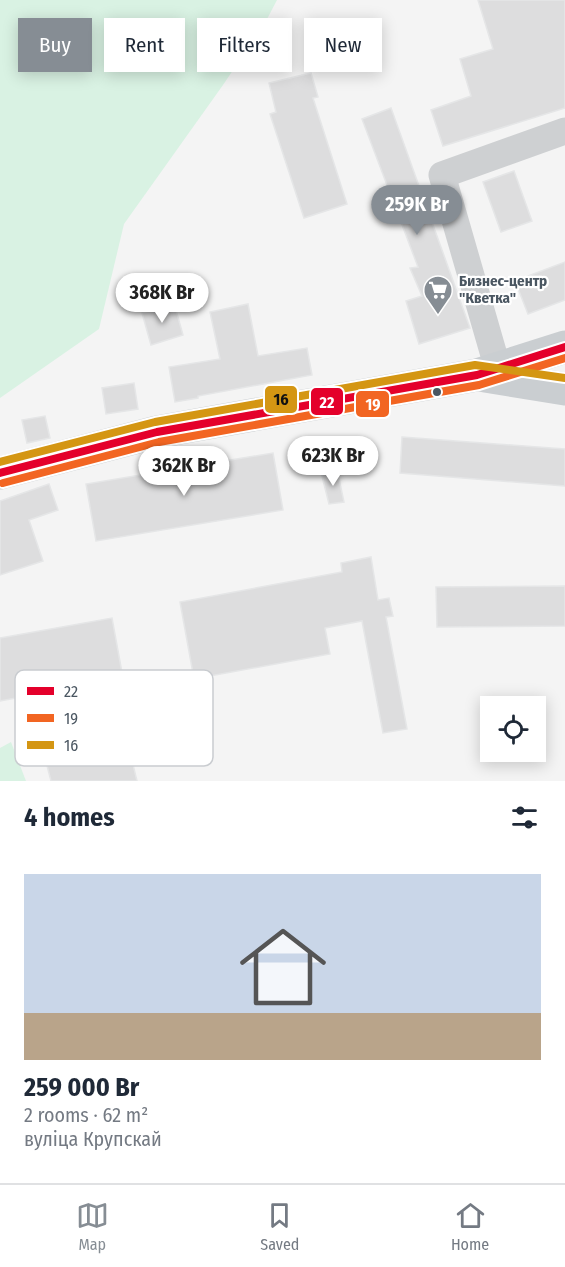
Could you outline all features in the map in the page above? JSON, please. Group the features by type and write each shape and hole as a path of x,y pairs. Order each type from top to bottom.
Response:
{"main road":[{"path":"0,473 157,432 487,372 565,347"},
{"path":"487,372 565,389"}],"street":[{"path":"487,372 442,175 565,131"}],"green space":[{"path":"0,0 277,0 268,18 197,18 197,72 232,72 124,224 99,329 0,398"},
{"path":"11,742 15,752 15,766 20,766 26,781 0,781 0,748"}],"building":[{"path":"478,0 565,0 565,108 443,146 431,110 471,96 460,59 493,49"},
{"path":"311,73 318,97 313,98 347,204 304,218 270,114 276,112 269,83"},
{"path":"391,108 470,328 419,344 406,301 422,296 410,268 418,267 362,119"},
{"path":"514,171 532,221 501,232 483,182"},
{"path":"565,262 565,300 528,314 515,281"},
{"path":"174,303 183,335 151,345 142,313"},
{"path":"248,304 258,356 307,348 312,375 175,402 169,367 220,359 210,312"},
{"path":"134,383 138,409 106,414 102,388"},
{"path":"45,416 50,438 27,443 22,420"},
{"path":"402,437 565,449 565,486 400,473"},
{"path":"273,453 283,510 96,541 86,484"},
{"path":"337,469 344,502 329,504 321,472"},
{"path":"49,484 58,510 29,520 43,561 0,575 0,501"},
{"path":"371,557 378,600 389,598 393,616 386,617 407,729 383,733 362,621 325,628 330,654 213,676 213,670 192,670 180,602 342,572 341,563"},
{"path":"565,586 565,626 437,627 436,587"},
{"path":"112,618 122,670 15,670 15,698 0,701 0,638"},
{"path":"47,766 133,766 137,781 51,781"}],"transit line":[{"name":"22","path":"0,473 157,432 477,375 565,347"},
{"name":"19","path":"3,483 159,442 479,385 565,358"},
{"name":"16","path":"0,462 155,422 475,365 565,378"}],"place":[{"name":"Бизнес-центр \"Кветка\"","path":"438,316"}]}
